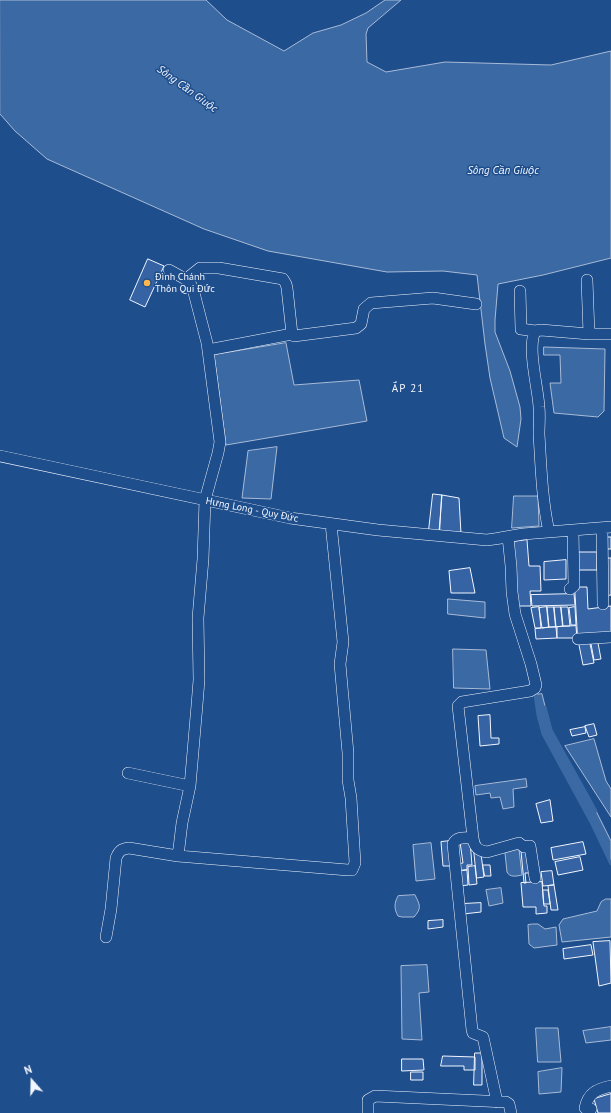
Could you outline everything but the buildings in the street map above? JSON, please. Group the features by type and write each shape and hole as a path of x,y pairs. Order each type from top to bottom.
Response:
{"street":[{"path":"189,281 190,276 200,268 219,268 283,279 287,288 292,334"},
{"path":"169,270 189,281 193,289 208,350 220,442 205,500 198,618 199,680 190,786 182,823 178,856"},
{"path":"587,280 589,334"},
{"path":"520,291 521,328 536,331 611,334"},
{"path":"208,350 292,334 294,336 356,328 361,324 364,309 371,303 433,298 476,304"},
{"path":"536,331 534,336 533,357 539,406 539,434 545,514 549,532"},
{"name":"Hưng Long - Quy Đức","path":"0,456 290,518 378,530 487,540 523,534 607,527"},
{"path":"106,938 111,910 116,858 119,851 123,848 178,856 348,870 352,870 354,868 355,863 351,798 348,780 348,753 340,664 343,642 331,524"},
{"path":"603,604 607,527"},
{"path":"570,589 574,586 573,530"},
{"path":"503,537 511,566 515,614 536,685 535,688 530,691 462,702 458,706 475,847 478,850 487,852 519,843 524,847 530,846 535,878"},
{"path":"578,639 611,637"},
{"path":"128,773 190,786"},
{"path":"473,838 460,838 453,844 472,1030 473,1033 483,1037 497,1102"},
{"path":"591,1109 585,1108 587,1099 598,1088 611,1086"},
{"path":"368,1113 368,1100 375,1096 506,1102 509,1104 511,1113"}],"water":[{"name":"Sông Cần Giuộc","path":"0,0 206,0 227,20 284,51 313,33 341,25 366,13 385,0 401,0 368,28 366,34 367,62 386,72 445,62 551,65 611,51 611,258 543,275 498,284 495,332 510,371 520,407 521,419 517,447 504,438 490,378 477,275 443,271 387,272 268,251 204,229 47,159 15,131 0,114"},
{"path":"286,343 294,385 359,380 367,421 226,445 214,355"},
{"path":"544,347 605,349 604,411 598,417 554,413 550,383 561,383 560,355 544,355"},
{"path":"277,447 271,499 242,498 248,451"},
{"path":"514,496 538,496 539,526 512,528"},
{"path":"448,599 485,602 485,618 448,614"},
{"path":"453,649 486,650 490,689 454,688"},
{"path":"542,694 551,730 592,803 611,841 611,864 592,824 543,734 535,695"},
{"path":"594,739 606,781 611,789 611,817 565,746"},
{"path":"526,779 527,787 513,789 514,807 503,809 500,797 491,798 490,793 476,795 475,786"},
{"path":"431,843 435,879 416,881 413,845"},
{"path":"519,849 522,875 512,876 507,872 505,853"},
{"path":"501,888 503,903 489,906 486,890"},
{"path":"415,895 419,906 417,914 414,917 398,916 395,906 398,896"},
{"path":"606,899 611,899 611,937 562,942 559,925 563,919 597,911 601,902"},
{"path":"538,924 545,929 556,927 557,945 534,948 529,944 528,925"},
{"path":"427,965 429,992 419,993 422,1040 402,1039 401,966"},
{"path":"611,1027 611,1040 586,1043 583,1031"},
{"path":"536,1028 558,1028 561,1062 538,1062"},
{"path":"562,1068 561,1092 539,1094 538,1072"}],"waterway":[{"path":"536,694 538,715 543,734 592,824 611,864"},
{"path":"545,707 551,730 596,811"}],"place":[{"name":"Đình Chánh Thôn Qui Đức","path":"147,283"}],"district":[{"name":"ẤP 21","path":"408,389"}]}
